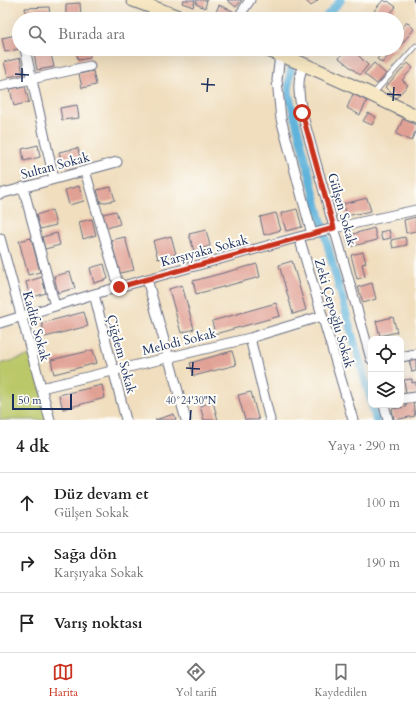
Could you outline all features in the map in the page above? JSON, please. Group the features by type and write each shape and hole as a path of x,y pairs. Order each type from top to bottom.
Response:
{"street":[{"path":"133,0 165,12"},
{"path":"242,12 250,0"},
{"path":"27,56 54,179"},
{"path":"283,56 416,116"},
{"path":"293,60 277,80 281,119 315,233"},
{"name":"Gülşen Sokak","path":"293,60 299,80 299,94 302,113 332,228 368,349"},
{"path":"0,86 90,66"},
{"name":"Sultan Sokak","path":"0,194 116,162"},
{"path":"86,171 119,287"},
{"path":"23,187 54,306"},
{"name":"Karşıyaka Sokak","path":"0,323 94,294 332,228 416,210"},
{"name":"Zeki Çepoğlu Sokak","path":"299,237 353,420"},
{"name":"Kadife Sokak","path":"0,238 50,420"},
{"path":"147,279 186,420"},
{"name":"Çiğdem Sokak","path":"94,294 126,420"},
{"name":"Melodi Sokak","path":"41,388 250,338 322,316"},
{"path":"250,338 270,420"},
{"path":"404,356 416,354"},
{"path":"404,399 416,397"},
{"path":"385,408 388,420"}],"lane":[{"path":"372,95 416,46"}],"green space":[{"path":"32,355 50,420 0,420 0,364"}],"building":[{"path":"183,0 195,0 193,7 182,3"},
{"path":"197,0 207,0 205,8 196,4"},
{"path":"227,0 242,0 236,7"},
{"path":"305,0 318,0 311,6"},
{"path":"383,0 388,1 396,7 392,12 374,11"},
{"path":"80,3 81,12 66,12 66,4"},
{"path":"219,5 233,11 233,12 216,12"},
{"path":"49,7 50,12 26,12 25,8"},
{"path":"407,22 414,29 404,41 404,26"},
{"path":"12,36 12,50 5,52 2,38"},
{"path":"35,56 52,56 54,67 37,70"},
{"path":"77,56 90,56 90,58 78,60"},
{"path":"341,56 359,56 368,65 360,75 339,58"},
{"path":"379,56 388,56 382,63 377,59"},
{"path":"20,58 23,74 8,77 4,62"},
{"path":"374,63 386,74 377,84 364,74"},
{"path":"408,63 413,68 402,80 408,85 396,98 385,87"},
{"path":"93,71 96,85 82,88 79,74"},
{"path":"25,86 29,102 14,106 10,89"},
{"path":"353,94 367,101 360,115 347,108"},
{"path":"77,105 79,118 62,120 60,108"},
{"path":"368,113 376,117 372,125 363,121"},
{"path":"403,119 416,125 416,130 411,141 396,134"},
{"path":"38,145 40,157 24,161 22,149"},
{"path":"78,148 81,163 63,167 59,152"},
{"path":"79,186 84,201 69,205 65,190"},
{"path":"111,187 115,200 101,203 97,190"},
{"path":"338,196 340,205 334,207 332,198"},
{"path":"367,198 371,211 346,216 343,204"},
{"path":"297,209 302,227 286,231 281,213"},
{"path":"52,210 56,225 40,229 36,215"},
{"path":"116,211 120,224 107,228 103,214"},
{"path":"276,213 281,230 264,235 260,217"},
{"path":"416,217 416,231 406,233 404,220"},
{"path":"92,219 96,235 83,239 79,222"},
{"path":"374,228 377,240 349,247 346,236"},
{"path":"206,230 210,246 194,251 189,234"},
{"path":"389,230 391,238 382,240 380,232"},
{"path":"57,233 60,245 45,249 42,237"},
{"path":"171,236 176,254 158,259 153,241"},
{"path":"125,237 134,270 120,273 111,240"},
{"path":"405,237 407,245 393,248 391,240"},
{"path":"31,238 40,272 28,275 19,241"},
{"path":"363,252 366,263 362,264 365,277 357,279 351,255"},
{"path":"292,261 306,310 293,314 279,265"},
{"path":"104,264 108,279 94,283 90,268"},
{"path":"257,264 260,277 196,294 193,281"},
{"path":"70,272 75,288 58,293 54,276"},
{"path":"42,277 46,293 30,298 26,282"},
{"path":"372,283 376,299 363,303 358,287"},
{"path":"182,285 194,329 181,333 169,289"},
{"path":"276,303 280,316 215,334 212,321"},
{"path":"84,312 88,326 45,337 42,323"},
{"path":"393,317 397,332 380,336 376,321"},
{"path":"93,350 97,363 54,374 51,360"},
{"path":"232,351 236,365 194,376 190,363"},
{"path":"416,359 416,371 412,372 409,360"},
{"path":"412,379 412,383 416,382 416,393 406,394 404,380"},
{"path":"102,385 105,398 63,409 59,395"},
{"path":"251,392 259,420 245,420 238,395"},
{"path":"213,402 218,420 204,420 200,406"},
{"path":"413,402 415,416 394,420 392,409 404,408 406,407 405,403"},
{"path":"174,414 176,420 155,420"}],"waterway":[{"path":"330,12 341,0"},
{"path":"296,56 290,71 289,95 334,270 368,390"},
{"path":"373,408 376,420"}],"route":[{"path":"119,287 334,228 302,113"}]}
